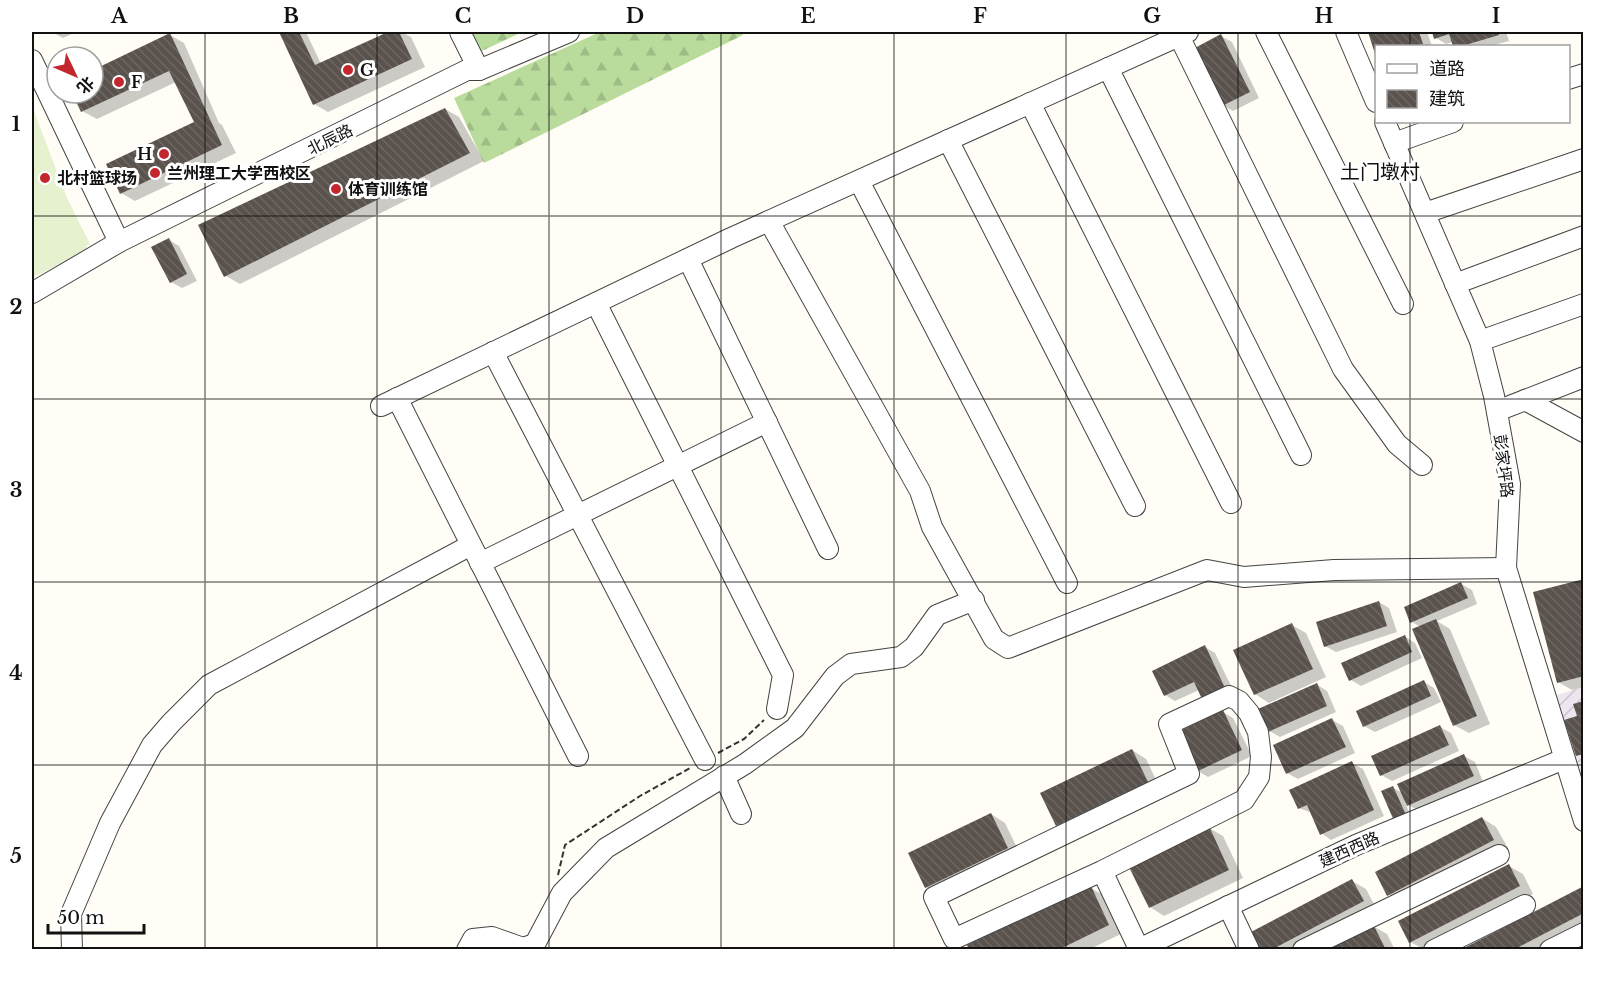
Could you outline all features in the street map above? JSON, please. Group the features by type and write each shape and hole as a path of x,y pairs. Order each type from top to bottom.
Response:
{"street":[{"path":"460,32 479,70"},
{"name":"北辰路","path":"32,293 119,242 467,70 479,70 569,32"},
{"path":"1266,32 1403,304"},
{"path":"1346,32 1375,97"},
{"path":"578,756 471,545 389,402 770,221 1184,34 1343,369 1397,444 1422,465"},
{"path":"32,60 119,242"},
{"path":"1108,68 1301,455"},
{"path":"1570,80 1584,74"},
{"path":"1030,103 1232,503"},
{"name":"彭家坪路","path":"1385,123 1480,341 1497,411 1510,484 1506,568 1584,820"},
{"path":"1394,143 1450,123"},
{"path":"948,140 1135,506"},
{"path":"1425,213 1584,159"},
{"path":"859,181 1067,583"},
{"path":"770,221 920,491 932,527 975,600 994,639 1008,648 1207,570 1244,577 1335,570 1506,568"},
{"path":"1455,284 1584,236"},
{"path":"688,259 828,549"},
{"path":"596,303 783,675 777,709"},
{"path":"1480,341 1584,304"},
{"path":"493,352 705,760"},
{"path":"1497,411 1584,377"},
{"path":"1525,400 1584,432"},
{"path":"480,563 767,422"},
{"path":"72,950 71,914 106,833 152,745 209,684 471,545"},
{"path":"467,950 473,939 492,937 523,948 535,944 562,893 606,848 724,776 795,728 835,676 851,664 901,657 914,647 937,615 975,600"},
{"path":"1229,696 1239,701 1258,732 1261,757 1259,777 1244,800 1102,871 954,939 934,897 1189,774 1169,724 1229,696"},
{"name":"建西西路","path":"1138,949 1356,845 1564,759"},
{"path":"724,776 741,814"},
{"path":"1303,950 1499,855"},
{"path":"1102,871 1138,949"},
{"path":"1434,950 1525,905"},
{"path":"1228,906 1249,950"},
{"path":"1550,950 1584,933"}],"path":[{"path":"562,893 557,870 565,845 640,796 744,739 777,709"}],"shaded area":[{"path":"1583,687 1583,782 1553,696"}],"green space":[{"path":"472,32 522,32 482,51"},
{"path":"600,32 741,32 743,35 484,163 454,98"},
{"name":"北村篮球场","path":"32,106 67,198 90,244 86,246 87,250 32,278"}],"building":[{"name":"G","path":"279,32 299,32 315,65 388,32 399,32 412,59 313,105"},
{"path":"1368,32 1419,32 1423,44 1375,45 1375,54"},
{"path":"1432,32 1498,32 1499,35 1465,45 1453,45 1449,34 1434,39"},
{"path":"170,33 222,145 120,194 106,164 194,122 169,71 105,101 105,64"},
{"path":"1221,34 1250,92 1222,106 1193,49"},
{"path":"78,105 96,105 81,112"},
{"name":"体育训练馆","path":"445,108 470,153 224,277 198,225"},
{"path":"169,238 187,274 170,283 151,247"},
{"path":"1584,579 1584,676 1557,683 1533,592"},
{"path":"1461,582 1468,598 1410,623 1404,607"},
{"path":"1379,601 1387,626 1324,647 1316,622"},
{"path":"1436,619 1477,716 1453,726 1412,629"},
{"path":"1292,623 1313,669 1254,695 1233,650"},
{"path":"1405,635 1412,652 1349,681 1341,663"},
{"path":"1205,645 1225,688 1202,699 1194,682 1164,696 1152,671"},
{"path":"1424,680 1431,696 1363,727 1356,711"},
{"path":"1317,683 1327,706 1268,732 1258,709"},
{"path":"1584,701 1584,754 1576,756 1564,720 1577,716 1573,704"},
{"path":"1223,710 1242,750 1196,772 1178,732"},
{"path":"1332,718 1346,747 1286,774 1273,745"},
{"path":"1440,725 1449,745 1380,776 1371,756"},
{"path":"1132,749 1148,782 1056,826 1040,793"},
{"path":"1464,754 1474,776 1407,806 1397,784"},
{"path":"1352,761 1374,810 1320,835 1307,805 1298,809 1289,790"},
{"path":"1393,786 1407,817 1395,823 1381,791"},
{"path":"991,813 1008,848 925,888 908,853"},
{"path":"1482,817 1494,840 1387,896 1375,872"},
{"path":"1209,826 1229,870 1149,908 1128,865"},
{"path":"1509,864 1520,886 1409,943 1398,921"},
{"path":"1352,879 1364,901 1271,950 1258,950 1249,933"},
{"path":"1091,886 1109,925 1058,950 969,950 967,945"},
{"path":"1584,886 1584,913 1513,950 1460,950"},
{"path":"1373,924 1385,948 1382,950 1323,950"}],"place":[{"name":"G","path":"348,70"},
{"name":"F","path":"119,82"},
{"name":"H","path":"164,154"},
{"name":"兰州理工大学西校区","path":"155,173"},
{"name":"北村篮球场","path":"45,178"},
{"name":"体育训练馆","path":"336,189"}],"district":[{"name":"土门墩村","path":"1380,172"}]}
